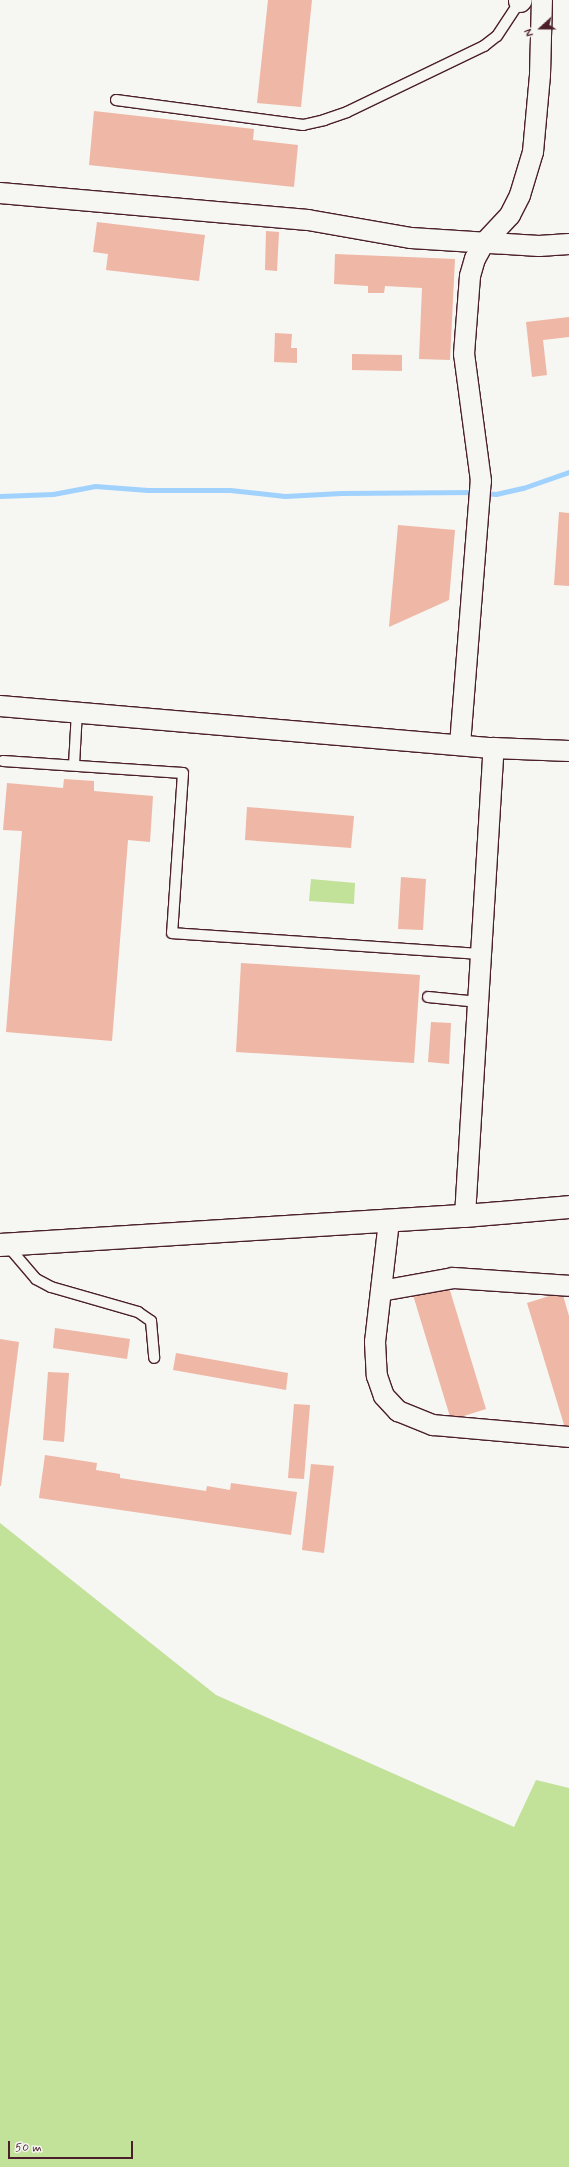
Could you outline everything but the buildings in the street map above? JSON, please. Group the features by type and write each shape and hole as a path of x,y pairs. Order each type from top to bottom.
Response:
{"street":[{"path":"460,745 481,481 464,354 470,276 475,259 484,243 510,215 520,195 533,152 540,75 542,0"},
{"path":"0,193 308,220 411,238 539,246 569,244"},
{"path":"0,706 494,748 569,751"},
{"path":"465,1216 494,748"},
{"path":"2,1243 389,1221 569,1207"},
{"path":"389,1221 375,1342 377,1376 384,1396 398,1411 433,1426 569,1437"},
{"path":"381,1292 453,1278 569,1286"}],"lane":[{"path":"116,100 303,125 324,120 347,112 484,46 497,36 520,1"},
{"path":"74,765 77,712"},
{"path":"3,761 182,773 172,933 482,954"},
{"path":"428,997 479,1002"},
{"path":"2,1243 36,1279 51,1286 138,1312 151,1321 154,1358"}],"green space":[{"path":"311,879 355,883 354,904 309,901"},
{"path":"0,1523 216,1695 514,1827 536,1780 569,1788 569,2167 0,2167"}],"waterway":[{"path":"483,493 496,494 523,488 569,472"},
{"path":"0,496 53,494 95,486 148,490 230,490 285,496 341,493 475,492"}]}
